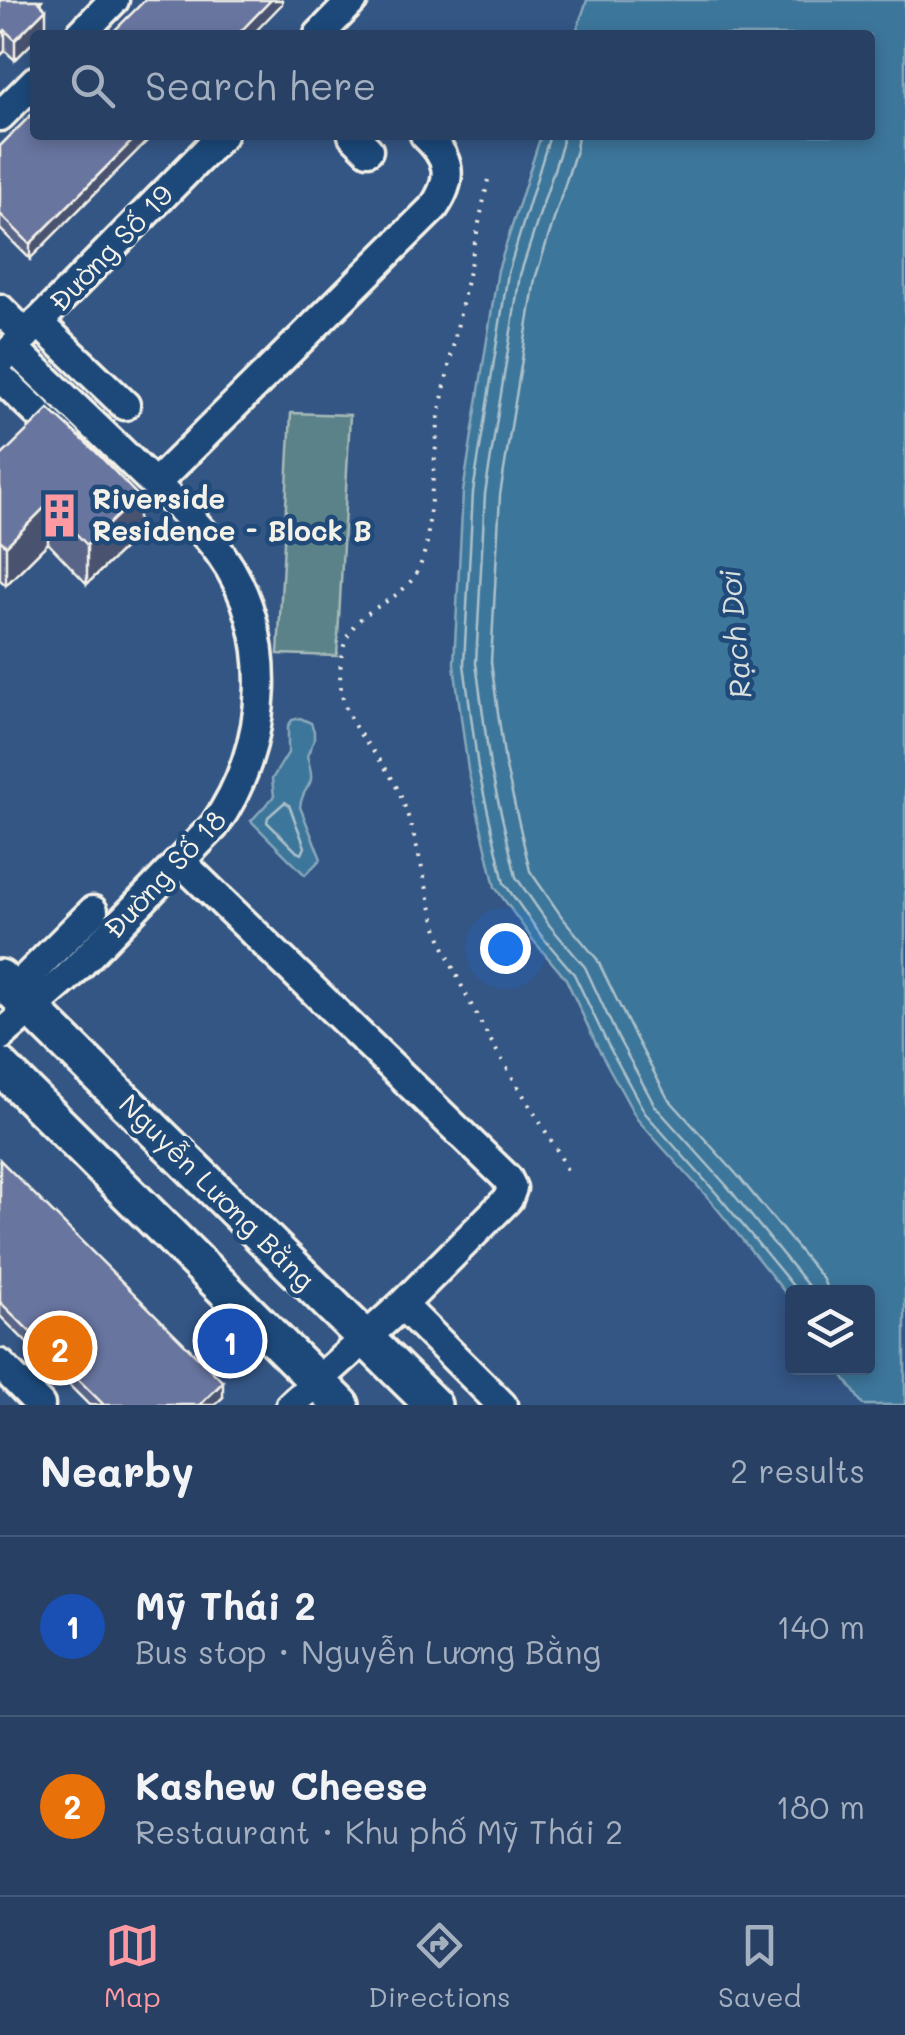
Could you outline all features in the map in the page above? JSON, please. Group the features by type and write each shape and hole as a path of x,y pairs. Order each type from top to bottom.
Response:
{"main road":[{"name":"Nguyễn Lương Bằng","path":"10,1008 357,1345 433,1405"},
{"path":"0,1066 312,1398"},
{"path":"0,1099 312,1398"},
{"name":"Nguyễn Lương Bằng","path":"357,1345 401,1405"}],"street":[{"path":"85,30 114,0"},
{"path":"325,30 354,0"},
{"path":"0,116 30,86"},
{"name":"Đường Số 19","path":"20,342 217,140"},
{"path":"155,484 434,207 446,186 447,174 441,152 430,140"},
{"path":"0,308 20,342 125,405"},
{"name":"Đường Số 18","path":"10,1008 70,976 214,826 238,786 252,745 260,670 250,617 228,566 212,543 20,342"},
{"path":"0,377 88,462"},
{"path":"181,862 511,1183 510,1196 357,1345 312,1398"},
{"path":"10,1008 94,911"},
{"path":"402,1305 502,1405"},
{"path":"0,1364 40,1405"}],"path":[{"path":"488,180 439,414 422,561 413,579 358,621 344,646 341,678 343,698 355,730 395,785 406,812 434,919 454,970 567,1170"}],"green space":[{"path":"291,413 350,415 337,656 278,654"}],"water":[{"name":"Rạch Dơi","path":"587,0 905,0 905,1405 863,1405 843,1375 875,1375 875,1285 785,1285 785,1292 637,1119 566,979 495,887 468,770 454,664 463,492 498,270 539,140 875,140 875,30 577,30"},
{"path":"300,718 311,723 314,740 307,756 311,781 300,807 321,859 305,875 251,821 274,796 272,779 288,753 288,726"}],"building":[{"path":"0,0 37,0 46,9 15,40 5,30 0,35"},
{"path":"145,0 271,0 242,30 115,30"},
{"path":"30,116 30,140 133,140 30,244 0,214 0,146"},
{"path":"49,409 138,496 87,545 48,504 6,546 0,540 0,457"},
{"path":"0,1160 223,1382 200,1405 104,1405 0,1302"}],"place":[{"name":"Riverside Residence - Block B","path":"59,515"},
{"name":"Mỹ Thái 2","path":"230,1341"},
{"name":"Kashew Cheese","path":"60,1348"}]}
